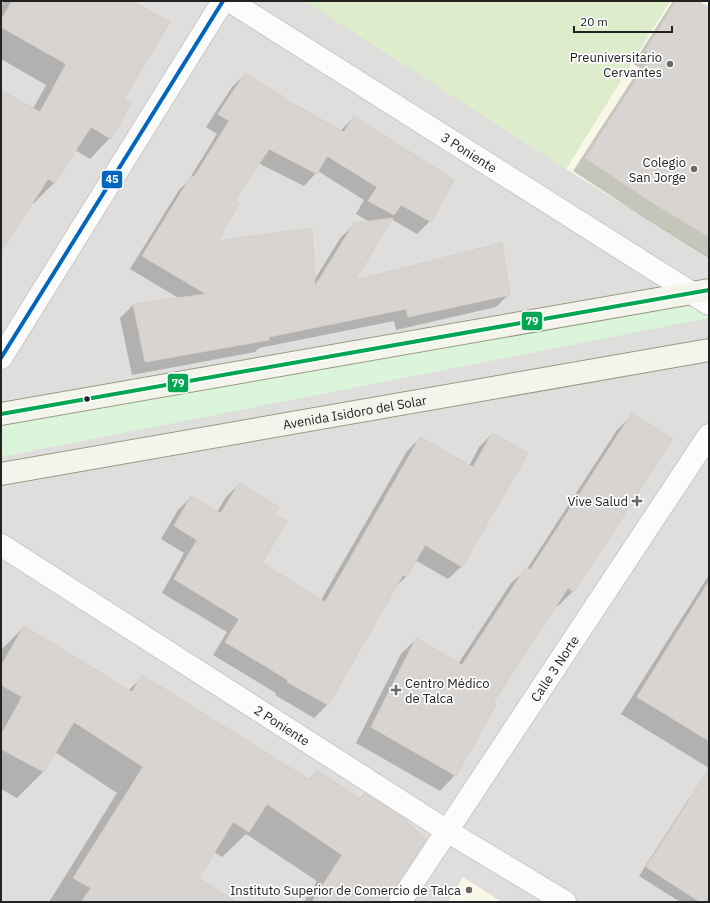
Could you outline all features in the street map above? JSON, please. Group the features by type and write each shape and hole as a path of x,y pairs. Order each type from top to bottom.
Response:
{"main road":[{"path":"1,414 703,296"},
{"name":"Avenida Isidoro del Solar","path":"1,474 709,350"}],"street":[{"path":"1,358 223,1"},
{"name":"3 Poniente","path":"230,1 703,296"},
{"name":"Calle 3 Norte","path":"400,902 709,435"},
{"name":"2 Poniente","path":"1,545 447,831 565,902"}],"shaded area":[{"path":"1,1 709,1 709,902 1,902"},
{"name":"Preuniversitario Cervantes","path":"670,1 709,1 709,257 566,169"},
{"name":"Instituto Superior de Comercio de Talca","path":"463,877 502,902 448,902"}],"green space":[{"path":"305,1 670,1 566,169"},
{"path":"709,295 709,318 1,457 1,426"}],"building":[{"path":"12,1 132,1 170,22 124,98 131,103 111,139 91,127 55,183 48,179 1,252 1,90 40,112 66,64 1,27 1,20"},
{"name":"Preuniversitario Cervantes","path":"676,1 698,1 709,8 709,237 653,203 585,158 652,55 645,51"},
{"path":"245,73 284,97 283,98 344,132 354,116 454,180 431,222 401,205 394,215 368,201 377,187 327,156 317,174 269,149 235,201 239,203 218,241 312,228 315,286 354,223 393,218 355,280 502,243 510,295 408,317 406,309 269,337 269,340 145,362 133,304 206,294 142,256 191,176 194,177 229,121 218,114"},
{"path":"632,413 673,439 574,592 568,588 493,703 496,705 456,776 371,727 416,638 462,665 526,567 530,570"},
{"path":"492,433 528,453 462,567 425,545 407,577 403,575 328,705 287,682 288,680 225,642 239,619 174,579 197,540 174,526 191,496 221,513 239,483 279,507 275,514 287,521 262,563 325,602 420,437 473,467"},
{"path":"709,581 709,741 637,697"},
{"path":"24,626 132,692 142,675 310,780 317,770 359,798 365,793 402,817 426,839 387,902 312,902 342,855 267,804 249,832 233,822 199,878 236,902 81,902 91,888 73,878 143,767 74,722 44,772 1,749 1,735 22,697 1,685 1,666"},
{"path":"709,769 709,902 700,902 646,867"}],"transit line":[{"name":"45","path":"1,358 223,1"},
{"name":"79","path":"1,414 709,290"}],"place":[{"name":"Preuniversitario Cervantes","path":"670,64"},
{"name":"Colegio San Jorge","path":"694,169"},
{"name":"Vive Salud","path":"637,501"},
{"name":"Centro Médico de Talca","path":"396,690"},
{"name":"Instituto Superior de Comercio de Talca","path":"469,890"}]}
